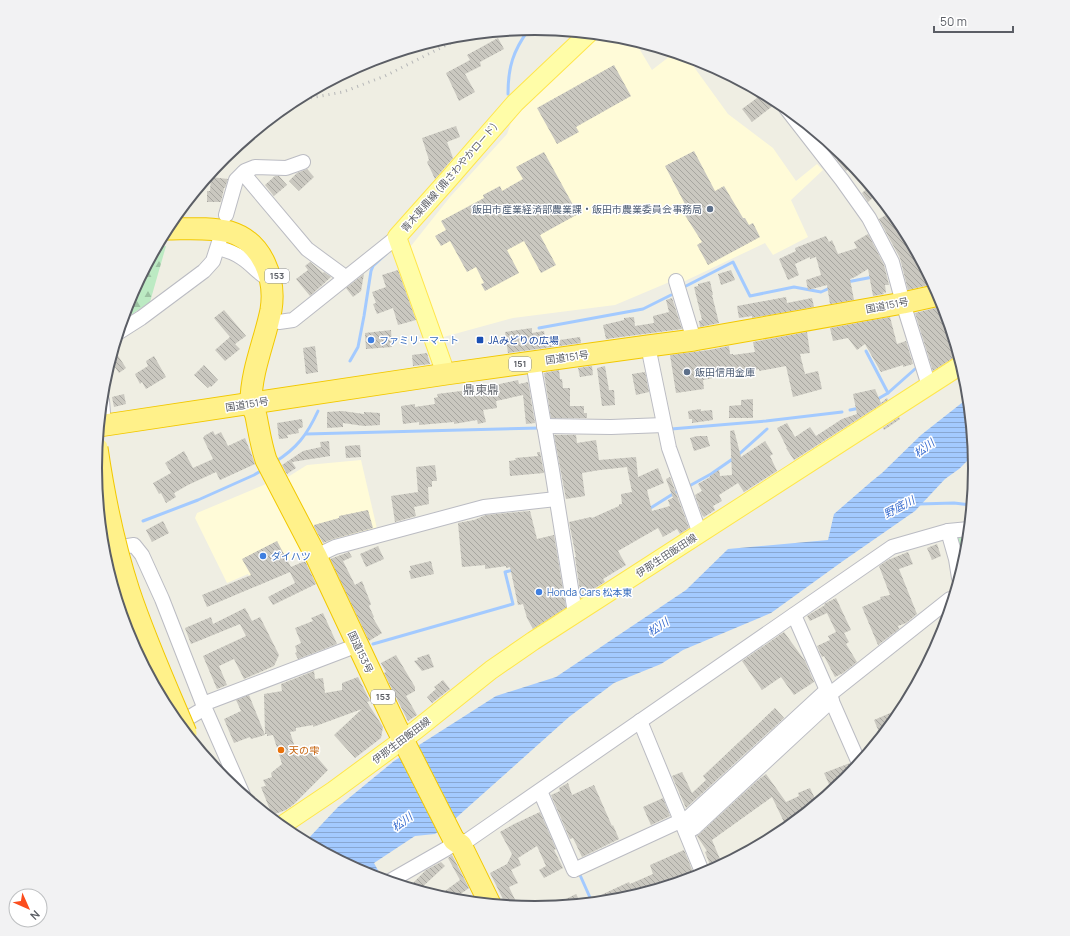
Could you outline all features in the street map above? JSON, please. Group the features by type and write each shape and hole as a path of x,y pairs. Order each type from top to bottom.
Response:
{"highway":[{"name":"153","path":"180,219 215,222 229,225 244,232 257,242 272,263 280,286 281,302 279,322 255,407"},
{"name":"153","path":"174,229 214,230 236,234 248,242 263,259 267,266 271,280 271,310 255,374 255,407"},
{"name":"国道151号","path":"104,426 255,407 446,374 694,340 932,296"},
{"name":"国道153号","path":"255,407 258,435 262,449 270,466 316,556 406,744 487,898"},
{"path":"102,478 108,509 129,590 163,680 177,711"}],"main road":[{"name":"青木東鼎線 (鼎さわやかロード)","path":"446,374 396,237 447,182 511,107 584,38"},
{"name":"伊那生田飯田線","path":"286,823 406,744 491,670 575,613 956,368"}],"street":[{"path":"798,123 842,180 869,218 892,262 929,386"},
{"path":"226,215 236,180 243,173 255,168 286,168 303,162"},
{"path":"243,173 307,249 341,274 344,278"},
{"path":"279,322 293,320 396,237"},
{"path":"125,328 204,271 213,261 220,242 226,250 243,258 263,277 271,280"},
{"path":"676,281 694,340"},
{"path":"648,346 669,448 700,534"},
{"path":"533,362 575,613"},
{"path":"544,426 611,427 664,425"},
{"path":"316,556 335,547 484,506 556,499"},
{"path":"397,878 540,791 892,547 948,531 963,530"},
{"path":"948,531 957,565"},
{"path":"110,550 134,545 142,555 162,599 204,706 237,782"},
{"path":"540,791 574,870 685,826 689,817 829,695 947,602"},
{"path":"794,615 857,758"},
{"path":"183,721 204,706 358,645"},
{"path":"640,721 702,868"}],"shaded area":[{"path":"595,39 639,48 652,70 669,57 692,65 728,114 773,148 796,181 817,164 823,170 791,200 808,237 773,255 765,243 685,281 679,278 615,305 513,318 440,338 407,251 450,197 507,134 512,120"},
{"path":"361,460 378,533 318,549 283,480 307,465"},
{"path":"271,482 307,551 251,579 248,574 227,583 195,518 197,513"}],"green space":[{"path":"163,246 166,246 150,302 130,316 147,276"},
{"path":"962,536 959,557 954,538"}],"water":[{"name":"松川","path":"963,402 968,460 945,479 915,511 771,613 683,650 661,664 614,683 569,717 457,817 435,834 415,836 374,863 379,872 343,856 309,838 338,807 394,761 496,696 556,677 686,590 728,549 828,540 834,514 882,473 921,435"}],"building":[{"path":"498,38 504,49 480,62 481,66 465,74 475,92 459,101 446,73 470,60 467,55"},
{"path":"614,65 631,96 576,127 579,132 557,144 537,108"},
{"path":"754,94 773,106 752,122 742,109 757,98"},
{"path":"456,126 460,137 447,142 453,158 435,179 427,162 429,160 422,138"},
{"path":"694,151 715,191 724,186 743,218 745,218 749,225 753,223 760,237 708,265 697,245 702,242 681,209 686,206 665,166"},
{"path":"544,152 578,214 540,235 556,265 541,273 524,241 507,250 519,273 485,291 481,284 484,283 476,267 467,272 450,241 441,246 435,236 446,230 441,221 484,198 483,195 500,186 502,191 523,179 516,167"},
{"path":"838,159 848,169 846,171 837,160"},
{"path":"307,169 314,177 299,191 289,181 297,173"},
{"path":"275,176 279,176 287,185 274,196 265,185"},
{"path":"214,177 228,179 224,188 221,202 207,202 207,191 210,191 211,181"},
{"path":"866,189 873,197 868,202 862,193"},
{"path":"886,215 910,252 927,285 908,290 900,258 879,219"},
{"path":"868,234 884,265 889,285 885,285 886,293 883,292 884,294 873,296 868,269 850,279 854,300 830,304 827,285 808,290 806,280 821,275 816,257 810,259 810,257 795,264 799,275 788,280 779,259 796,251 795,248 826,236 829,242 832,240 838,254 857,248 854,242"},
{"path":"310,262 323,273 324,272 331,277 310,296 296,279 308,270 305,266"},
{"path":"398,270 416,320 398,325 393,308 377,314 373,304 376,303 372,292 386,287 382,275"},
{"path":"731,270 735,280 721,285 718,274"},
{"path":"364,274 361,291 353,297 346,288"},
{"path":"710,281 719,323 700,327 699,321 702,320 694,287 698,286 698,284"},
{"path":"786,297 787,303 812,298 814,307 752,318 752,316 739,318 737,306"},
{"path":"672,298 682,329 606,339 603,325 624,320 624,318 634,317 635,326 654,323 653,316 669,312 666,300"},
{"path":"937,307 945,329 953,358 933,371 915,313"},
{"path":"224,310 246,336 235,344 240,349 225,361 215,350 230,337 214,318"},
{"path":"890,317 897,344 906,341 913,364 903,367 903,365 881,372 865,344 857,350 848,338 833,341 830,328"},
{"path":"532,328 532,333 544,331 546,342 580,337 581,343 508,353 505,332"},
{"path":"391,330 392,347 366,349 365,333"},
{"path":"807,332 810,353 800,354 805,374 818,371 822,389 793,397 786,366 759,371 759,369 703,380 704,389 676,393 670,355 729,346 730,354 733,355 755,352 753,342"},
{"path":"315,346 318,372 306,374 303,348"},
{"path":"427,353 430,364 413,366 412,355"},
{"path":"117,355 126,368 119,373 114,366"},
{"path":"154,356 166,377 146,389 142,382 140,384 135,374 148,366 146,361"},
{"path":"204,365 218,380 208,388 194,375"},
{"path":"592,366 593,375 580,377 578,368"},
{"path":"605,366 609,390 614,390 615,405 602,406 597,368"},
{"path":"559,370 563,388 570,388 570,406 584,406 584,413 587,413 587,418 551,418 544,373"},
{"path":"645,372 649,392 636,395 632,374"},
{"path":"518,380 519,384 528,382 535,423 526,424 523,395 496,401 497,408 483,410 486,422 478,424 477,420 454,424 454,422 419,425 419,422 403,424 401,406 415,404 415,407 435,404 434,398 438,397 437,394 469,390 469,394 488,392 486,387"},
{"path":"875,389 881,403 887,398 888,400 794,460 786,448 777,428 787,423 795,437 810,427 816,436 842,419 857,414 853,394"},
{"path":"124,394 126,404 114,407 112,397"},
{"path":"753,399 753,418 729,418 729,406 741,405 741,400"},
{"path":"701,409 701,411 712,410 713,420 692,423 692,419 689,419 688,411"},
{"path":"342,411 364,414 364,412 380,413 380,425 364,426 343,423 343,427 327,428 327,412"},
{"path":"899,417 900,419 884,430 883,428"},
{"path":"302,419 303,427 298,429 299,433 287,435 288,438 279,439 277,423"},
{"path":"734,430 741,457 765,441 773,454 770,456 777,471 744,492 738,483 719,495 722,501 713,506 715,510 704,517 695,495 702,491 698,484 719,470 720,476 732,475 730,431"},
{"path":"213,431 215,435 221,432 228,446 245,438 255,464 220,480 216,472 174,493 176,497 166,503 161,493 159,494 153,483 171,473 165,463 184,451 193,468 213,459 203,438"},
{"path":"554,435 576,435 577,443 596,440 599,460 636,457 638,477 658,468 664,483 647,490 652,511 670,506 668,500 673,498 666,479 670,477 689,528 680,534 677,529 663,537 658,528 618,551 626,565 603,579 605,582 581,597 576,557 569,522 592,518 619,506 619,504 622,504 621,494 632,492 627,467 582,473 585,496 566,499"},
{"path":"707,436 710,446 694,451 690,438"},
{"path":"329,441 330,456 292,462 296,468 287,474 282,465 303,451 321,447 320,442"},
{"path":"360,445 361,457 346,458 345,446"},
{"path":"537,452 540,452 544,473 510,476 509,461 516,460 515,458 538,456"},
{"path":"435,465 437,481 432,481 432,487 428,487 429,504 414,507 416,516 395,522 391,496 418,492 416,467"},
{"path":"368,510 373,528 323,543 314,527 314,525 339,518 339,516"},
{"path":"530,511 537,539 554,535 566,608 533,629 527,618 523,604 518,605 510,567 506,568 506,566 485,569 485,565 462,567 458,523 474,520 486,515"},
{"path":"163,521 169,533 152,542 146,530"},
{"path":"277,541 291,567 305,561 316,584 273,605 268,597 295,583 290,572 207,607 202,595 251,575 242,559"},
{"path":"937,544 941,556 932,560 927,548"},
{"path":"378,546 384,559 366,567 360,554"},
{"path":"349,552 352,557 343,561 355,585 362,581 371,604 369,606 374,617 373,618 382,633 369,641 330,559"},
{"path":"908,552 913,564 899,569 917,614 906,623 898,626 899,629 878,645 862,607 881,599 880,597 890,595 879,566 888,560"},
{"path":"431,561 434,574 411,579 409,571 411,570 410,566"},
{"path":"836,598 851,630 844,633 849,642 846,644 857,662 843,673 835,677 817,646 830,640 828,636 836,632 827,613 810,621 807,616 825,605 824,604"},
{"path":"245,608 252,621 260,617 279,655 274,666 244,679 234,659 219,666 227,685 217,689 203,656 246,636 240,624 191,644 185,628 211,617 213,624"},
{"path":"323,613 337,644 298,659 295,653 297,652 295,646 301,643 295,628 313,621 311,618"},
{"path":"784,632 805,661 814,682 794,695 781,677 762,690 742,661"},
{"path":"429,654 434,667 422,671 414,661 418,660 417,658"},
{"path":"396,655 415,687 415,691 406,696 417,715 408,721 384,673 386,672 381,663"},
{"path":"314,671 315,679 323,678 325,693 342,690 342,683 358,677 370,701 367,702 383,727 381,738 355,758 334,735 362,709 313,727 313,725 296,728 296,731 290,732 298,757 311,745 318,752 315,755 328,770 294,804 286,810 274,814 271,812 261,787 266,786 263,780 272,777 271,773 282,764 273,735 267,736 267,734 265,734 264,694 282,691 281,684"},
{"path":"443,680 450,689 432,703 427,697 436,689 434,687"},
{"path":"249,695 265,735 251,739 250,737 234,743 224,719 241,711 236,700"},
{"path":"775,708 784,718 686,808 672,776 682,772 692,793 706,780 703,776"},
{"path":"893,712 879,732 874,720"},
{"path":"850,763 851,764 829,785 824,773"},
{"path":"766,774 786,802 799,796 798,793 810,788 815,798 784,822 772,797 712,840 720,859 710,864 705,852 707,851 697,836"},
{"path":"568,783 572,795 594,785 619,839 582,857 573,838 570,839 551,795 560,791 559,788"},
{"path":"663,798 670,816 651,825 643,807"},
{"path":"540,812 556,849 554,850 563,868 544,878 539,870 546,866 537,846 518,858 521,865 511,870 518,883 509,887 515,900 503,900 490,873 507,864 512,854 500,832"},
{"path":"684,850 693,871 647,886 601,896 629,882 630,884 653,874 650,865"},
{"path":"452,855 469,888 460,894 444,891 460,880 448,858"},
{"path":"441,862 445,866 423,886 413,883 426,870"},
{"path":"576,894 578,898 564,900"}],"waterway":[{"path":"508,94 512,60 525,35"},
{"path":"350,361 358,347 371,271 373,266 386,254"},
{"path":"686,286 733,262 750,296 794,287 821,292 830,288"},
{"path":"847,282 873,277"},
{"path":"539,328 643,309 671,295"},
{"path":"866,351 888,393"},
{"path":"876,400 888,393 915,369"},
{"path":"850,410 860,408"},
{"path":"275,462 289,452 301,440 318,411"},
{"path":"671,429 766,421 842,412"},
{"path":"306,434 540,428"},
{"path":"738,455 767,429"},
{"path":"691,485 711,474 734,458"},
{"path":"143,521 198,500 264,469"},
{"path":"649,509 676,492"},
{"name":"野底川","path":"919,504 954,503 966,504"},
{"path":"373,644 513,604 505,572 514,570"},
{"path":"581,872 580,875 590,897"}],"railway":[{"path":"311,98 343,92 385,76 449,43"}],"place":[{"name":"飯田市産業経済部農業課・飯田市農業委員会事務局","path":"710,209"},
{"name":"ファミリーマート","path":"371,340"},
{"name":"JAみどりの広場","path":"480,340"},
{"name":"飯田信用金庫","path":"687,372"},
{"name":"ダイハツ","path":"263,556"},
{"name":"Honda Cars 松本東","path":"539,592"},
{"name":"天の雫","path":"281,750"}],"district":[{"name":"鼎東鼎","path":"481,390"}]}
